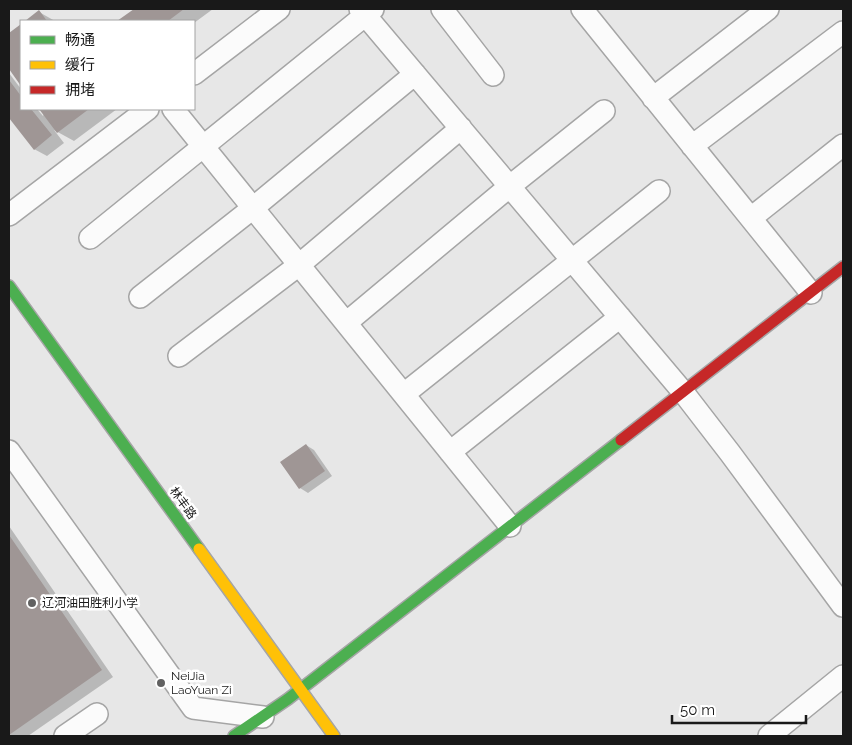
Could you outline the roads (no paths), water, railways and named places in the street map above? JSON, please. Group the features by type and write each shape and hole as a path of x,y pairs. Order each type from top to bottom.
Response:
{"street":[{"path":"195,73 279,9"},
{"path":"442,9 493,75"},
{"path":"582,9 811,293"},
{"path":"653,98 768,9"},
{"path":"90,238 366,11 415,74 683,392 843,606"},
{"path":"692,146 843,32"},
{"path":"140,298 253,208 415,74"},
{"path":"9,215 147,110"},
{"path":"174,110 510,526"},
{"path":"346,323 510,186 604,111"},
{"path":"179,356 299,264 461,128"},
{"path":"751,218 843,145"},
{"path":"404,394 659,191"},
{"path":"234,736 300,690 843,267"},
{"name":"林丰路","path":"9,286 334,736"},
{"path":"450,452 620,317"},
{"path":"9,451 192,708 263,717"},
{"path":"769,736 843,676"},
{"path":"64,736 98,714"}],"place":[{"name":"辽河油田胜利小学","path":"32,603"},
{"name":"NeiJia LaoYuan Zi","path":"161,683"}]}
